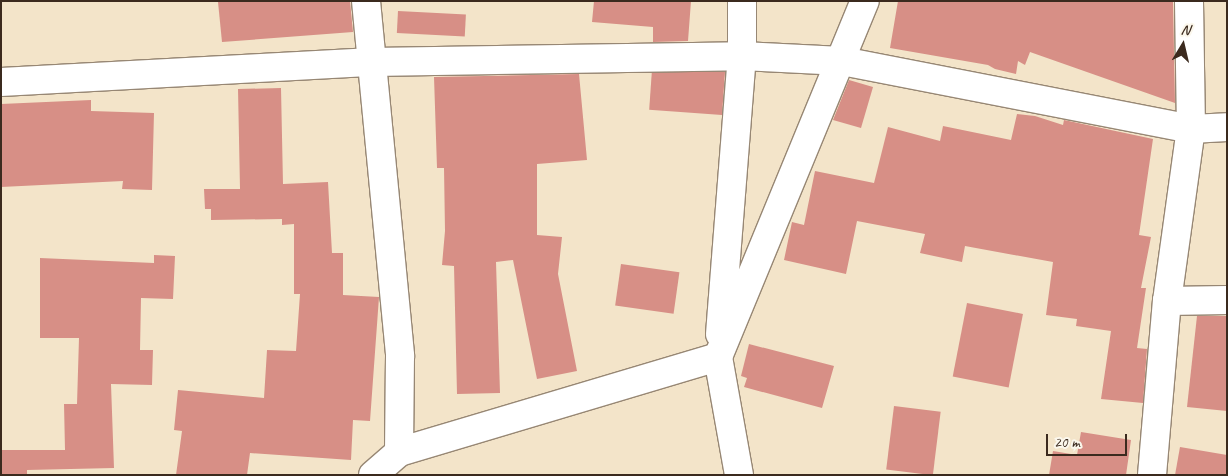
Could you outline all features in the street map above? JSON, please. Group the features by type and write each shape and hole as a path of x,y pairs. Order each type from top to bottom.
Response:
{"street":[{"path":"366,1 400,356 399,452"},
{"path":"739,475 718,358 742,56 742,1"},
{"path":"718,358 842,61 865,1"},
{"path":"1152,475 1167,301 1191,129 1189,1"},
{"path":"1,82 372,62 742,56 842,61 1191,129 1227,127"},
{"path":"1167,301 1227,300"},
{"path":"373,475 399,452 718,358"}],"building":[{"path":"350,1 353,32 222,42 218,2"},
{"path":"594,1 691,1 688,41 653,42 653,27 592,22"},
{"path":"898,1 1173,1 1175,103 1030,52 1025,65 1018,61 1016,74 995,69 988,65 890,48"},
{"path":"398,11 466,15 465,37 397,33"},
{"path":"652,67 725,72 722,115 649,110"},
{"path":"579,74 587,160 537,164 537,235 562,237 558,274 577,371 537,379 513,260 496,262 500,393 457,394 454,266 442,265 445,231 444,168 437,168 434,77"},
{"path":"849,80 873,87 861,128 833,120"},
{"path":"281,88 283,184 328,182 332,253 343,253 343,295 379,297 370,421 353,420 351,460 250,453 247,475 176,475 182,431 174,430 178,390 264,398 267,350 296,351 300,294 294,294 294,224 282,225 282,219 211,220 211,209 205,209 204,189 240,189 238,89"},
{"path":"91,100 91,111 154,113 152,190 122,189 123,181 1,187 1,104"},
{"path":"1017,114 1035,116 1063,125 1064,120 1153,139 1139,235 1151,237 1141,288 1146,288 1137,348 1147,349 1143,403 1101,399 1111,331 1076,326 1077,319 1046,315 1053,262 965,246 962,262 920,253 925,234 857,221 846,274 784,260 792,222 804,225 815,171 874,183 888,127 940,141 943,126 1011,140"},
{"path":"154,255 175,256 173,299 141,298 140,350 153,350 152,385 111,384 114,468 27,470 27,475 1,475 1,450 65,450 64,404 77,404 79,338 40,338 40,258 154,263"},
{"path":"621,264 679,272 674,314 615,306"},
{"path":"967,303 1023,314 1009,387 953,377"},
{"path":"1197,316 1227,316 1227,411 1187,407"},
{"path":"749,344 834,366 822,408 744,387 747,378 741,376"},
{"path":"894,406 941,412 933,475 886,470"},
{"path":"1081,432 1131,440 1126,475 1049,475 1053,451 1077,455"},
{"path":"1180,447 1227,455 1227,475 1175,475"}]}
